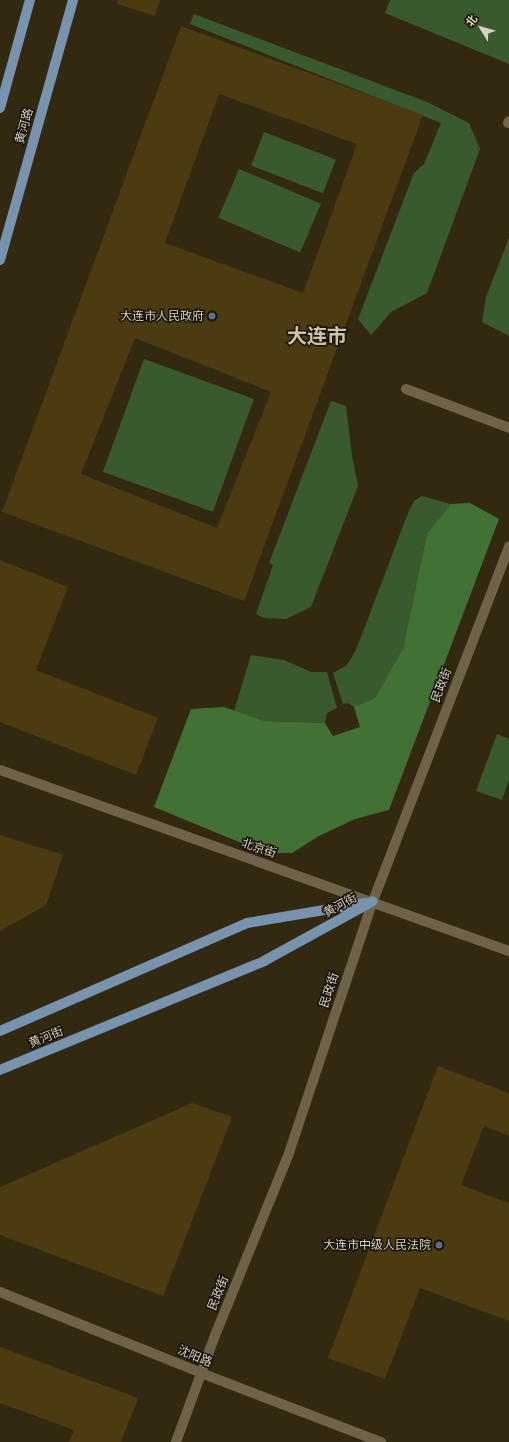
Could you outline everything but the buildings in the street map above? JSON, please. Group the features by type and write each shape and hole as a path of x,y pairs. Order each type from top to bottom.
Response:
{"main road":[{"path":"0,108 30,0"},
{"name":"黄河路","path":"0,260 73,0"},
{"name":"黄河街","path":"0,1031 247,923 372,901"},
{"name":"黄河街","path":"0,1070 264,961 372,901"}],"street":[{"path":"406,389 509,428"},
{"name":"民政街","path":"176,1442 201,1373 288,1156 372,901 509,546"},
{"name":"北京街","path":"0,770 372,901 509,951"},
{"name":"沈阳路","path":"0,1292 201,1373 381,1442"}],"green space":[{"path":"390,0 509,0 509,64 385,13"},
{"path":"194,14 427,102 469,123 480,149 427,293 391,312 371,335 358,319 414,173 424,164 441,123 190,24"},
{"path":"264,132 336,160 323,193 251,166"},
{"path":"239,169 321,204 300,253 218,218"},
{"path":"509,238 509,336 482,322 486,297"},
{"path":"144,359 254,399 213,512 103,472"},
{"path":"331,401 346,406 352,456 358,486 311,607 286,619 264,618 256,614 273,565 269,563"},
{"path":"422,496 451,504 427,533 403,648 375,698 354,707 348,703 343,704 333,673 347,665 356,650 408,513 414,501"},
{"path":"470,503 499,519 389,810 355,819 319,836 292,853 266,853 154,807 191,709 224,707 265,721 325,723 333,736 360,727 354,707 375,698 403,648 427,533 451,504"},
{"path":"251,655 284,660 311,672 327,672 337,708 327,713 325,723 265,721 234,711"},
{"path":"497,734 509,739 509,780 502,800 476,791"}],"place":[{"name":"大连市人民政府","path":"212,316"},
{"name":"大连市中级人民法院","path":"439,1245"}],"district":[{"name":"大连市","path":"317,336"}]}
